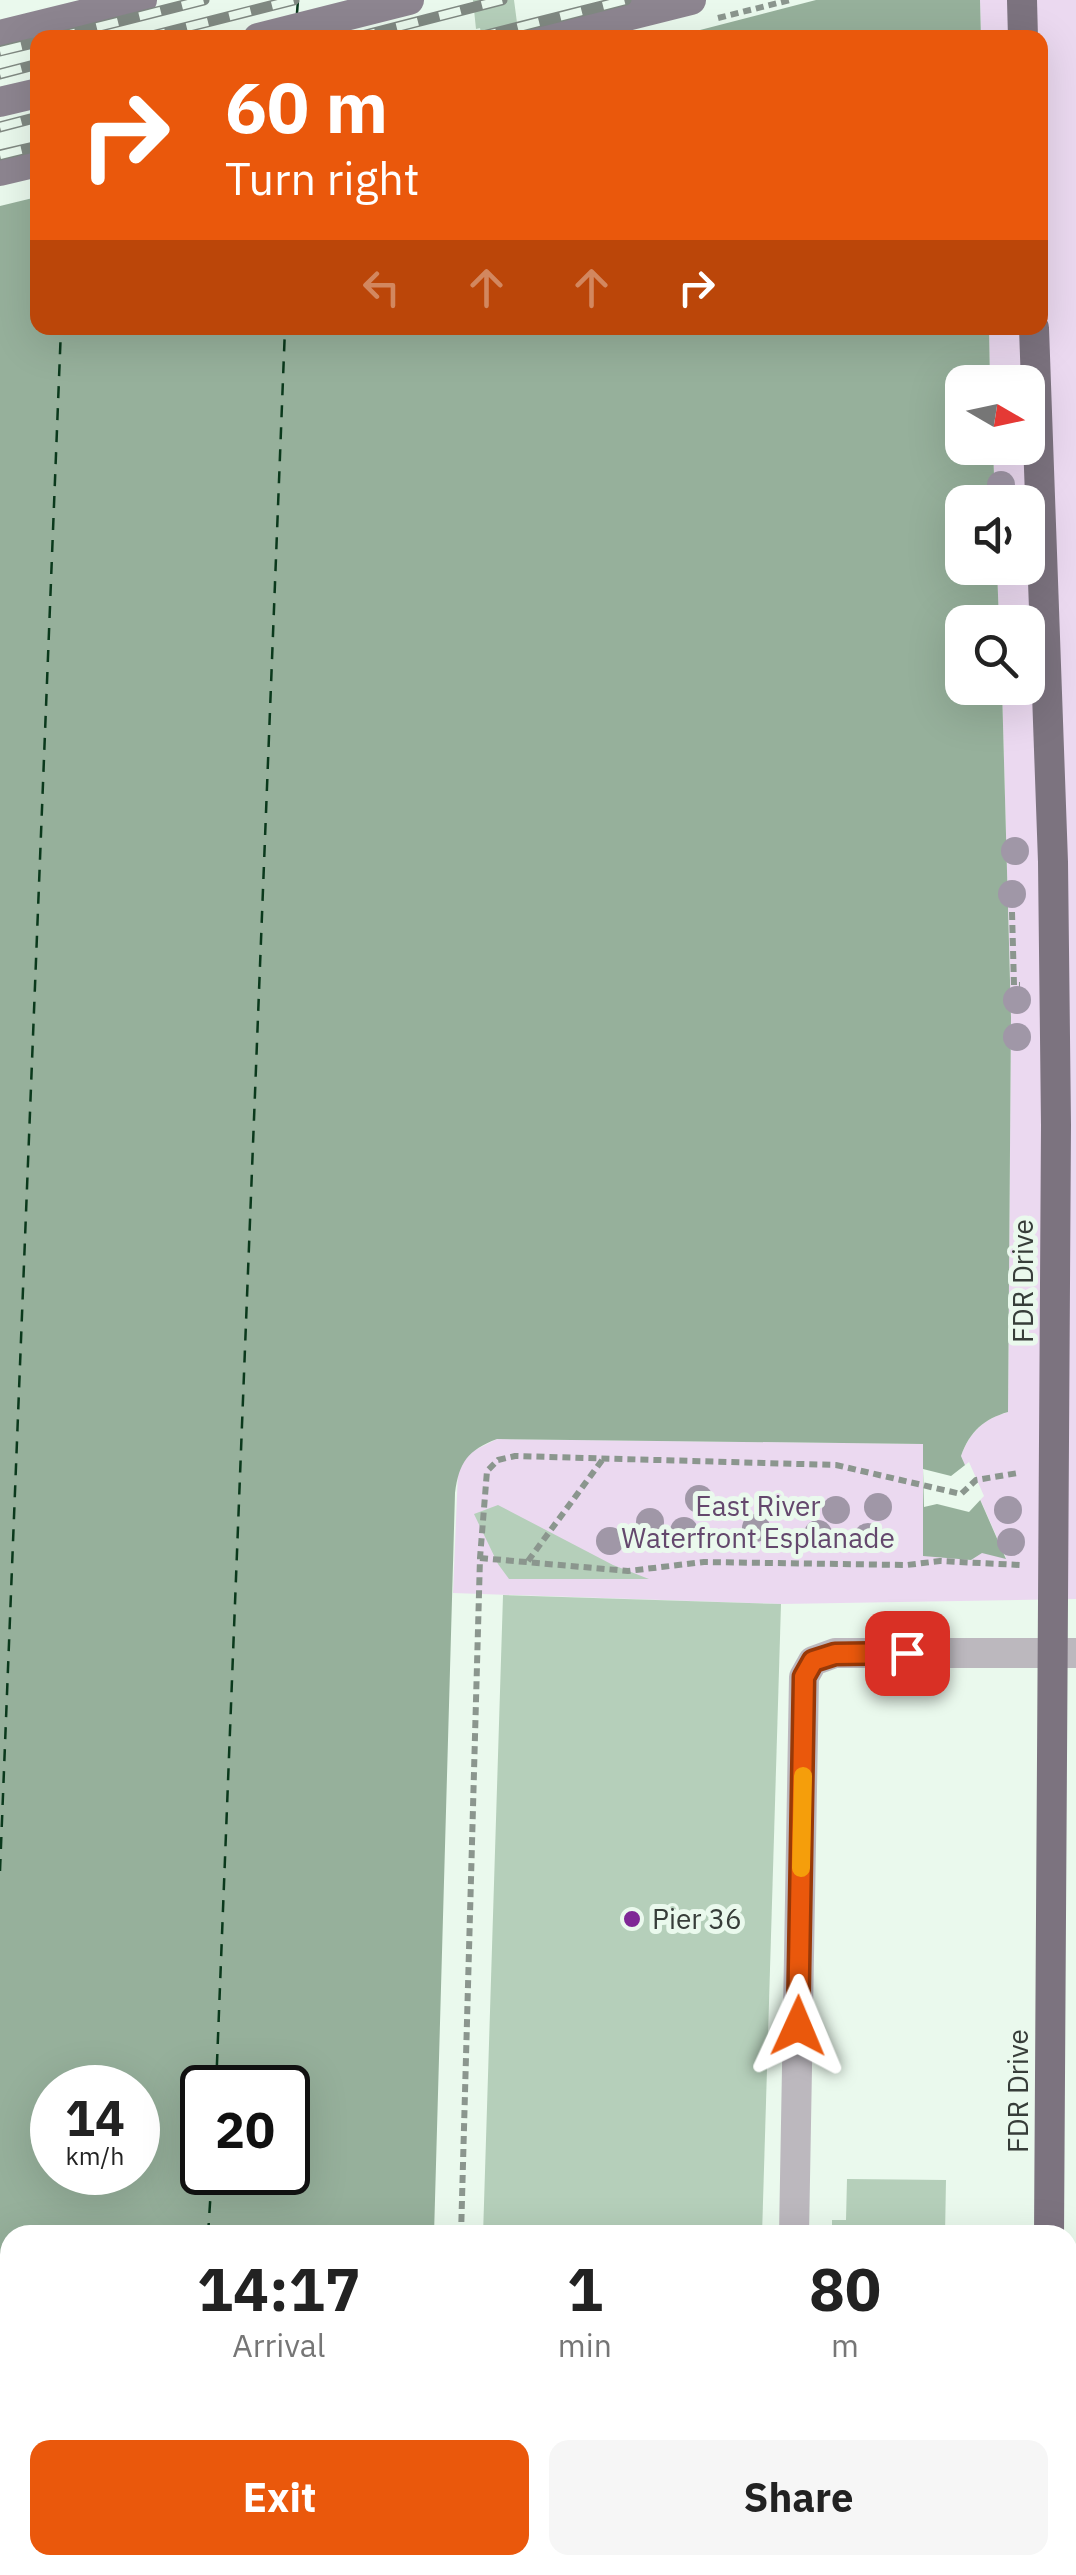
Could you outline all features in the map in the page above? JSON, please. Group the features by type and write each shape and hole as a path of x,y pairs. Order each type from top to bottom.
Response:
{"highway":[{"path":"1022,0 1023,30"},
{"name":"FDR Drive","path":"1034,335 1056,1028 1049,2225"}],"main road":[{"path":"0,35 142,0"},
{"path":"290,30 408,0"},
{"path":"572,30 691,0"},
{"path":"0,102 30,94"},
{"path":"0,171 30,164"}],"lane":[{"path":"794,2225 804,1677 813,1661 835,1654 1076,1653"}],"path":[{"path":"1012,912 1014,985 1018,985"},
{"path":"460,2225 480,1558 487,1470 498,1460 515,1456 836,1465 961,1494 976,1480 1018,1473"},
{"path":"527,1562 603,1459"},
{"path":"480,1558 628,1571 704,1562 1021,1565"}],"green space":[{"name":"East River Waterfront Esplanade","path":"980,0 1076,0 1076,1599 781,1604 453,1593 458,1472 465,1455 497,1439 923,1444 924,1555 971,1560 982,1552 1006,1558 961,1456 978,1428 1008,1412 1011,1017 1002,705 1045,705 1045,605 998,605 998,585 1045,585 1045,485 994,485 994,465 1045,465 1045,365 990,365 989,335 1048,335 1048,30 981,30"}],"shaded area":[{"path":"0,0 980,0 981,30 30,30 30,335 989,335 990,365 945,365 945,465 994,465 994,485 945,485 945,585 998,585 998,605 945,605 945,705 1002,705 1011,1017 1008,1412 979,1427 961,1456 1006,1559 982,1553 971,1560 923,1556 923,1444 497,1439 472,1453 459,1473 455,1493 434,2225 0,2225"}],"pier":[{"path":"0,0 816,0 700,30 30,30 30,199 0,206"},
{"path":"969,1462 984,1496 969,1512 937,1504 924,1507 923,1469 951,1476"}],"building":[{"path":"473,0 514,0 518,30 476,29"},
{"path":"498,1505 613,1565 649,1579 509,1579 474,1514"},
{"name":"Pier 36","path":"503,1595 781,1604 762,2225 483,2225"},
{"path":"847,2179 946,2180 945,2225 832,2225 832,2220 846,2220"}],"ferry route":[{"path":"297,13 298,0"},
{"path":"0,1871 61,335"},
{"path":"217,2065 285,335"},
{"path":"209,2225 211,2195"}],"railway":[{"path":"86,30 204,0"},
{"path":"176,30 294,0"},
{"path":"385,30 502,0"},
{"path":"507,30 626,0"},
{"path":"0,51 30,44"},
{"path":"0,74 30,66"},
{"path":"0,127 30,119"},
{"path":"0,155 30,148"}],"slow traffic":[{"path":"801,1868 803,1776"}],"place":[{"name":"Pier 36","path":"632,1919"}],"route":[{"path":"798,2026 804,1677 813,1661 835,1654 907,1653"}]}
